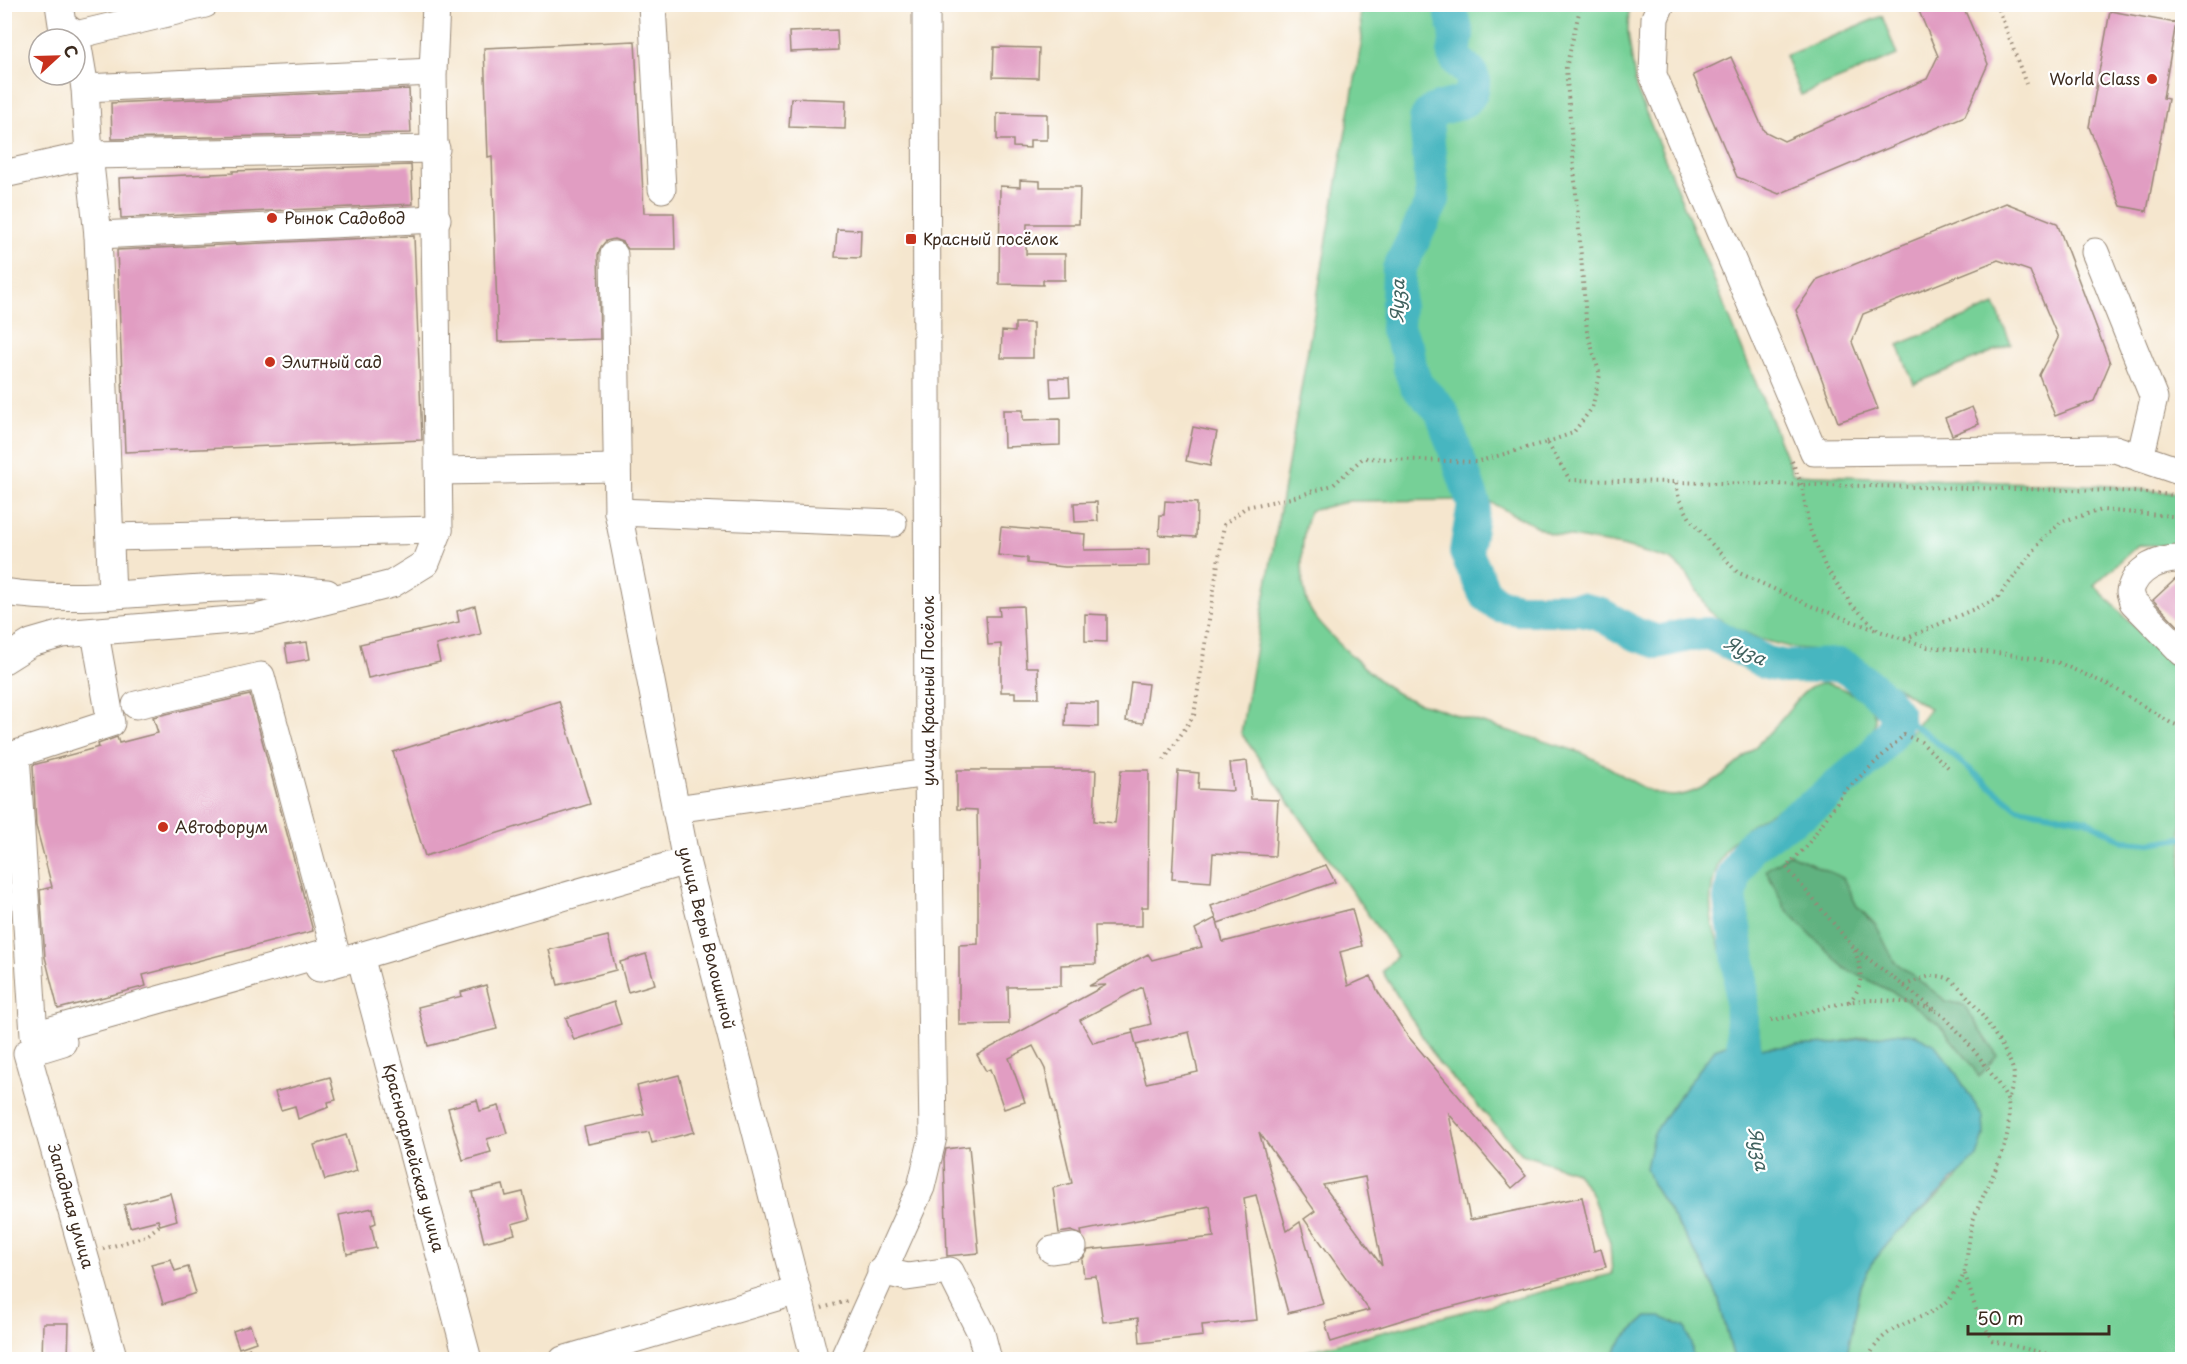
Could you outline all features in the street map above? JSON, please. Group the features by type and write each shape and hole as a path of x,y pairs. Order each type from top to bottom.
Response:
{"street":[{"path":"59,4 62,24 66,27"},
{"path":"87,32 205,4"},
{"path":"4,660 31,643 62,634 256,618 392,584 426,563 439,530 434,72 436,4"},
{"path":"652,4 662,189"},
{"name":"улица Красный Посёлок","path":"843,1359 921,1187 933,1137 928,773 926,4"},
{"path":"1661,4 1655,18 1653,75 1814,452 2115,449 2182,472"},
{"path":"112,596 98,235 89,155 86,88 434,72"},
{"path":"4,174 89,155 435,150"},
{"path":"98,235 437,219"},
{"path":"2095,252 2154,398 2140,458"},
{"name":"улица Веры Волошиной","path":"614,255 618,512 686,861 814,1359"},
{"path":"439,471 617,468"},
{"path":"618,512 893,523"},
{"path":"110,537 439,530"},
{"path":"2182,559 2169,559 2153,564 2134,582 2130,592 2133,602 2182,652"},
{"path":"4,592 32,596 112,596 258,587 349,596"},
{"path":"95,633 111,723 16,754 34,1035 335,950 261,676 136,705"},
{"path":"675,808 928,773"},
{"path":"360,956 686,861"},
{"name":"Западная улица","path":"114,1359 27,1053 360,956"},
{"name":"Красноармейская улица","path":"360,956 468,1359"},
{"path":"881,1271 907,1278 950,1271 981,1333 988,1359"},
{"path":"562,1359 800,1303"}],"path":[{"path":"1164,760 1194,715 1224,525 1246,507 1291,498 1333,485 1363,458 1476,462 1572,433 1592,408 1600,375 1587,331 1566,68 1581,4"},
{"path":"1997,4 2026,84"},
{"path":"1547,442 1570,480 2118,491 2182,496"},
{"path":"1676,483 1679,499 1692,522 1737,572 1811,606 1928,647 2008,654 2059,663 2111,686 2170,723 2182,727"},
{"path":"1802,486 1809,527 1825,566 1852,605 1879,631"},
{"path":"1905,639 1997,598 2042,540 2062,521 2102,510 2182,516"},
{"path":"1951,770 1921,742 1904,735 1844,792 1806,847 1786,867 1854,948 1953,1025 1998,1082 2008,1103"},
{"path":"1849,1002 1856,994 1863,971 1854,948"},
{"path":"1903,987 1929,975 1949,978 1976,1007 2004,1047 2014,1072 2008,1103 2006,1138 2001,1158 1974,1217 1967,1248 1965,1273 1977,1313 1993,1341 2073,1359"},
{"path":"1771,1020 1799,1016 1849,1002 1872,1000 1903,1003 1937,1011"},
{"path":"111,1246 147,1236 160,1225"},
{"path":"1868,1359 1873,1347 1885,1333 1937,1310 1956,1291 1965,1273"},
{"path":"800,1303 858,1297"},
{"path":"248,1348 254,1359"}],"green space":[{"path":"1359,5 1629,5 1628,32 1636,88 1793,474 2112,486 2182,494 2182,546 2138,545 2094,585 2182,675 2182,1359 1846,1359 1861,1286 1871,1264 1895,1235 1957,1179 1983,1117 1968,1094 1868,1036 1830,1044 1761,1048 1744,909 1746,879 1756,862 1842,799 1904,740 1930,709 1861,664 1830,651 1793,648 1759,639 1727,624 1709,611 1687,574 1671,560 1622,546 1549,533 1486,500 1349,501 1310,511 1304,533 1302,560 1304,587 1310,609 1325,629 1351,655 1400,695 1588,755 1636,784 1660,794 1672,796 1687,794 1717,779 1746,756 1798,699 1814,686 1828,684 1837,686 1865,702 1874,714 1875,722 1872,732 1865,743 1857,754 1828,781 1740,833 1724,853 1712,886 1712,922 1728,979 1729,1044 1715,1049 1652,1184 1705,1268 1718,1297 1734,1359 1693,1359 1691,1342 1675,1322 1647,1317 1623,1339 1610,1359 1276,1359 1612,1274 1610,1243 1590,1191 1575,1172 1522,1154 1438,1062 1382,971 1397,956 1241,733 1362,39"},
{"path":"1882,16 1897,55 1801,95 1785,56"},
{"path":"1995,305 2011,344 1914,384 1898,345"},
{"path":"1790,854 1843,878 1857,906 1876,925 1894,961 1946,1001 1964,1005 1997,1055 1979,1077 1969,1061 1939,1025 1898,995 1844,968 1785,908 1766,870"}],"water":[{"path":"1894,1033 1916,1035 1934,1044 1949,1062 1983,1117 1984,1136 1977,1157 1895,1235 1871,1264 1861,1286 1846,1359 1734,1359 1718,1297 1705,1268 1652,1184 1646,1168 1653,1135 1673,1104 1715,1049 1729,1044 1761,1048 1830,1044"},
{"path":"1647,1317 1660,1317 1685,1327 1691,1342 1693,1359 1610,1359 1623,1339"}],"building":[{"path":"1916,4 1962,4 1988,64 1965,116 1779,194 1737,177 1693,75 1731,57 1764,131 1784,141 1927,79 1938,56"},
{"path":"2110,11 2176,23 2163,98 2168,99 2147,211 2121,206 2089,127"},
{"path":"837,30 838,50 790,52 789,32"},
{"path":"635,41 644,213 674,213 675,249 628,249 622,242 614,239 606,241 601,247 598,255 600,339 498,342 492,156 488,157 484,48"},
{"path":"994,47 1039,48 1038,78 993,77"},
{"path":"409,89 411,133 112,139 111,103"},
{"path":"791,98 846,100 845,129 789,127"},
{"path":"997,113 1047,114 1047,140 1030,140 1030,148 1013,147 1013,140 997,140"},
{"path":"411,165 413,204 121,218 119,178 233,173 233,171"},
{"path":"1020,180 1040,181 1040,187 1080,187 1079,224 1027,224 1026,254 1065,254 1065,280 1043,280 1043,285 999,284 1000,186 1020,187"},
{"path":"2006,203 2057,223 2110,363 2094,401 2055,416 2039,375 2058,338 2030,271 1998,260 1863,314 1852,342 1878,409 1838,422 1796,310 1818,279"},
{"path":"837,229 861,230 860,258 835,257"},
{"name":"Элитный сад","path":"414,236 422,440 125,452 117,250"},
{"path":"1015,323 1033,323 1033,358 1001,358 1002,331 1015,332"},
{"path":"1050,378 1069,378 1070,396 1051,397"},
{"path":"1972,407 1979,424 1952,435 1945,418"},
{"path":"1003,410 1023,410 1023,420 1060,419 1060,445 1004,447"},
{"path":"1193,427 1217,432 1210,466 1186,461"},
{"path":"1165,501 1197,503 1196,537 1159,535 1160,515 1164,515"},
{"path":"1097,502 1098,521 1075,522 1074,503"},
{"path":"1001,527 1085,534 1084,550 1149,549 1149,566 1065,567 1027,563 1027,558 998,555"},
{"path":"2182,575 2182,630 2153,600"},
{"path":"475,606 481,634 436,645 440,662 368,678 360,644 459,622 457,611"},
{"path":"1023,606 1026,667 1038,667 1039,698 1015,698 1015,692 1001,692 1001,644 988,645 986,616 1000,616 999,607"},
{"path":"1085,614 1107,615 1107,642 1085,641"},
{"path":"307,642 310,659 288,663 285,645"},
{"path":"1131,682 1148,684 1143,723 1126,721"},
{"name":"Автофорум","path":"250,695 313,931 143,975 146,986 58,1009 45,957 40,890 52,887 36,826 33,765 99,747 98,744 117,737 119,743 158,733 153,717"},
{"path":"559,701 590,804 425,856 393,752"},
{"path":"1066,702 1098,703 1098,727 1065,726"},
{"path":"1247,761 1251,799 1278,800 1275,856 1213,853 1211,882 1172,879 1178,771 1199,773 1198,789 1233,791 1230,763"},
{"path":"957,770 1096,770 1094,821 1115,823 1121,770 1149,770 1148,907 1142,907 1142,926 1095,926 1096,964 1061,965 1061,986 1008,987 1009,1024 959,1025 959,945 978,944 978,865 977,810 957,809"},
{"path":"1326,865 1335,882 1218,923 1211,906"},
{"path":"1352,909 1362,946 1340,952 1348,986 1371,976 1378,992 1407,1035 1526,1176 1512,1188 1449,1114 1470,1220 1582,1197 1594,1251 1601,1249 1606,1267 1412,1317 1331,1342 1325,1322 1369,1310 1304,1219 1315,1211 1259,1132 1287,1231 1300,1222 1323,1304 1288,1313 1256,1195 1244,1198 1257,1320 1202,1325 1203,1336 1140,1343 1138,1318 1103,1322 1096,1276 1084,1277 1082,1260 1088,1250 1214,1237 1210,1206 1081,1231 1082,1235 1071,1231 1059,1233 1053,1188 1072,1183 1045,1069 1033,1046 1009,1058 1025,1102 1004,1109 990,1069 986,1071 977,1055 1106,985 1089,986 1148,954 1152,960 1202,947 1195,929 1216,918 1223,942","holes":["1142,987 1151,1024 1132,1029 1133,1033 1093,1043 1080,1020","1189,1032 1198,1072 1146,1083 1136,1045","1365,1177 1382,1266 1323,1185"]},
{"path":"608,936 616,970 558,985 549,950"},
{"path":"646,954 655,984 628,992 620,962"},
{"path":"486,985 497,1029 428,1046 418,1007 462,996 461,992"},
{"path":"614,1002 621,1024 574,1040 566,1018"},
{"path":"679,1075 694,1132 652,1143 649,1132 588,1144 584,1127 644,1114 637,1086"},
{"path":"330,1077 336,1100 328,1102 329,1107 298,1119 295,1106 281,1110 275,1092"},
{"path":"477,1100 480,1111 499,1106 507,1133 487,1139 491,1152 463,1160 448,1108"},
{"path":"346,1135 357,1171 325,1180 314,1145"},
{"path":"969,1146 979,1253 947,1256 944,1159 946,1149"},
{"path":"503,1185 506,1196 523,1192 530,1219 512,1224 515,1234 484,1242 472,1192"},
{"path":"170,1193 177,1220 160,1225 158,1220 130,1227 124,1205"},
{"path":"373,1208 376,1223 371,1225 376,1248 347,1254 339,1215"},
{"path":"171,1259 175,1271 188,1267 196,1293 163,1304 151,1264"},
{"path":"43,1323 69,1323 68,1359 42,1359"},
{"path":"250,1325 256,1342 239,1348 233,1331"}],"waterway":[{"name":"Яуза","path":"1449,4 1457,34 1454,55 1471,74 1473,81 1471,92 1460,103 1436,110 1426,120 1433,200 1399,269 1397,330 1408,351 1410,368 1416,385 1441,410 1474,504 1466,552 1485,594 1499,605 1519,609 1580,609 1598,613 1635,634 1658,642 1688,635 1712,634 1767,663 1786,667 1839,665 1850,670 1885,699 1897,715 1893,730 1871,758 1816,804 1750,846 1734,876 1730,899 1741,975 1742,1026 1749,1093"},
{"path":"1897,715 1923,731 2017,808 2086,820 2125,841 2151,843 2182,838"}],"place":[{"name":"World Class","path":"2152,79"},
{"name":"Рынок Садовод","path":"272,218"},
{"name":"Красный посёлок","path":"911,239"},
{"name":"Элитный сад","path":"270,362"},
{"name":"Автофорум","path":"163,827"}]}
